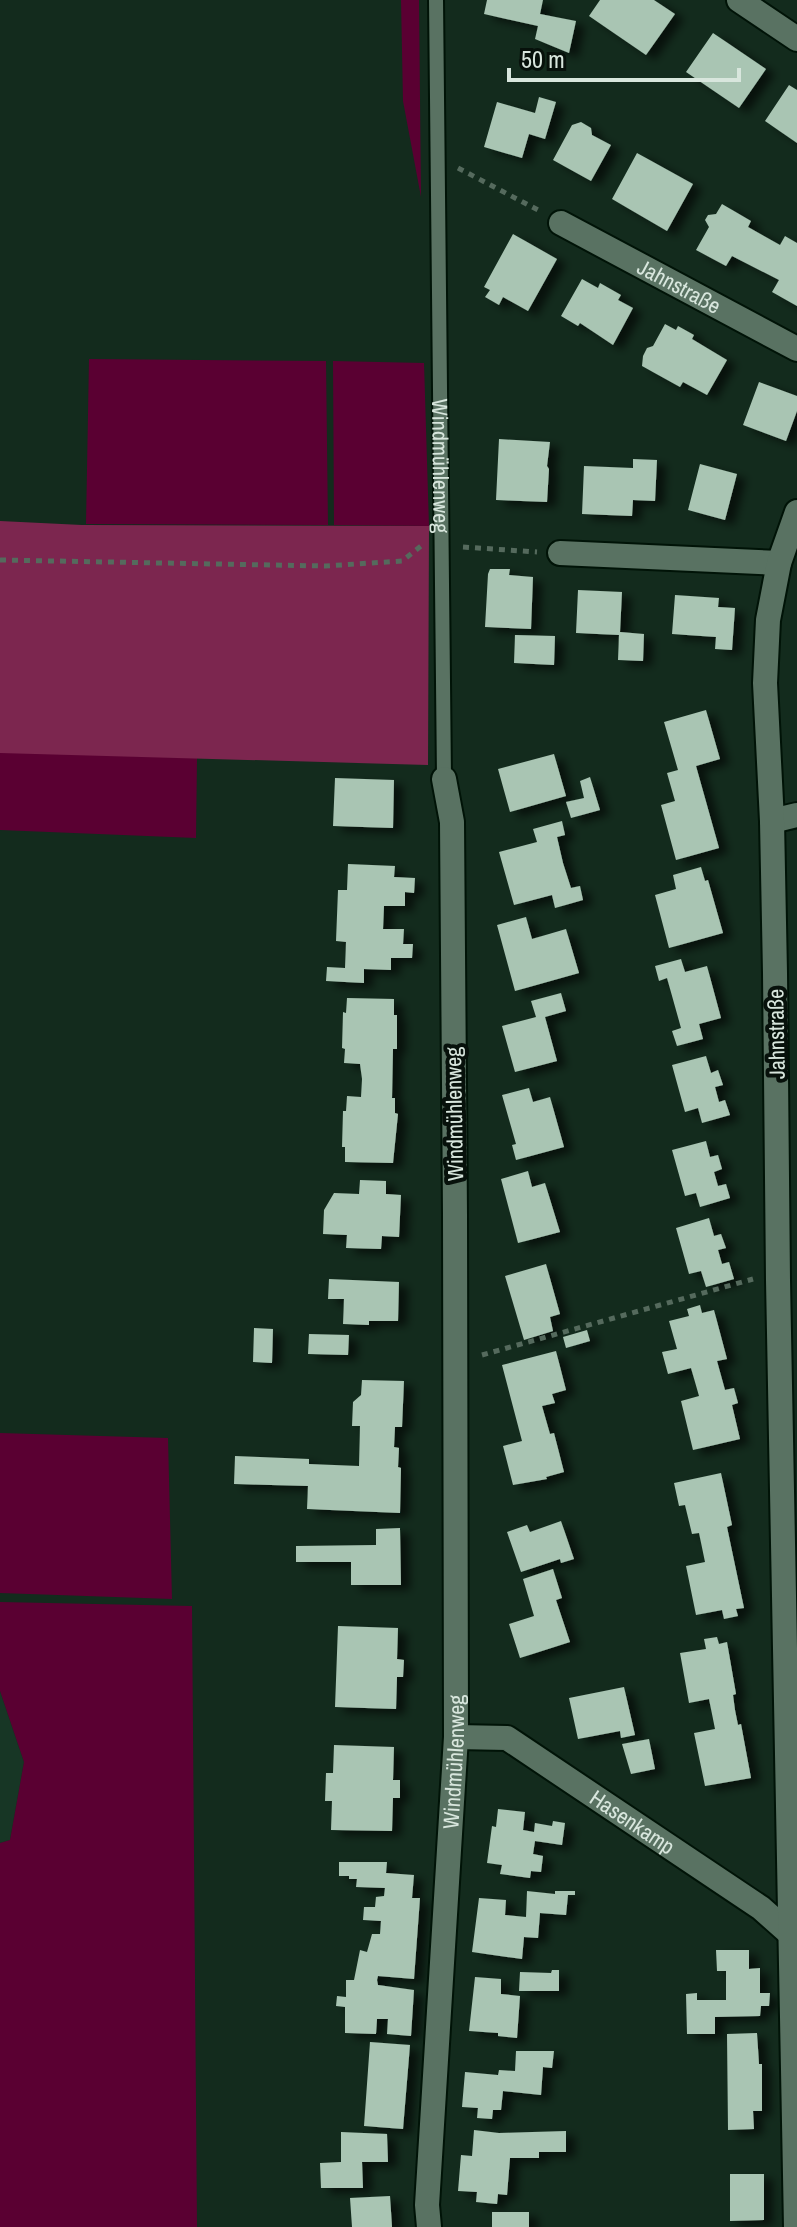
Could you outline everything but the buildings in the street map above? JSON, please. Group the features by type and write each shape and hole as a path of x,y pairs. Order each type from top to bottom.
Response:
{"street":[{"path":"739,0 797,39"},
{"name":"Jahnstraße","path":"561,223 797,349"},
{"name":"Jahnstraße","path":"796,2227 790,1541 778,1274 787,1119 765,683 768,620 779,563 797,512"},
{"path":"560,553 779,563"},
{"name":"Windmühlenweg","path":"429,2227 427,2205 456,1737 452,822 444,779"},
{"path":"772,821 797,815"},
{"name":"Hasenkamp","path":"456,1737 507,1738 761,1908 794,1937"}],"lane":[{"name":"Windmühlenweg","path":"436,0 444,779"}],"path":[{"path":"438,164 456,167 561,223"},
{"path":"0,560 325,566 402,561 422,545 560,553"},
{"path":"456,1357 479,1356 743,1281 778,1274"}],"shaded area":[{"path":"401,0 419,0 421,197 403,101"},
{"path":"89,359 326,361 328,525 86,524"},
{"path":"333,361 424,363 429,526 334,525"},
{"path":"0,521 82,525 429,526 428,765 0,753"},
{"path":"0,752 197,758 196,838 0,830"},
{"path":"0,1433 168,1438 172,1599 0,1593"},
{"path":"0,1602 192,1606 197,2227 0,2227 0,1843 10,1840 24,1762 0,1691"},
{"path":"0,1691 24,1762 10,1840 0,1843"}]}
